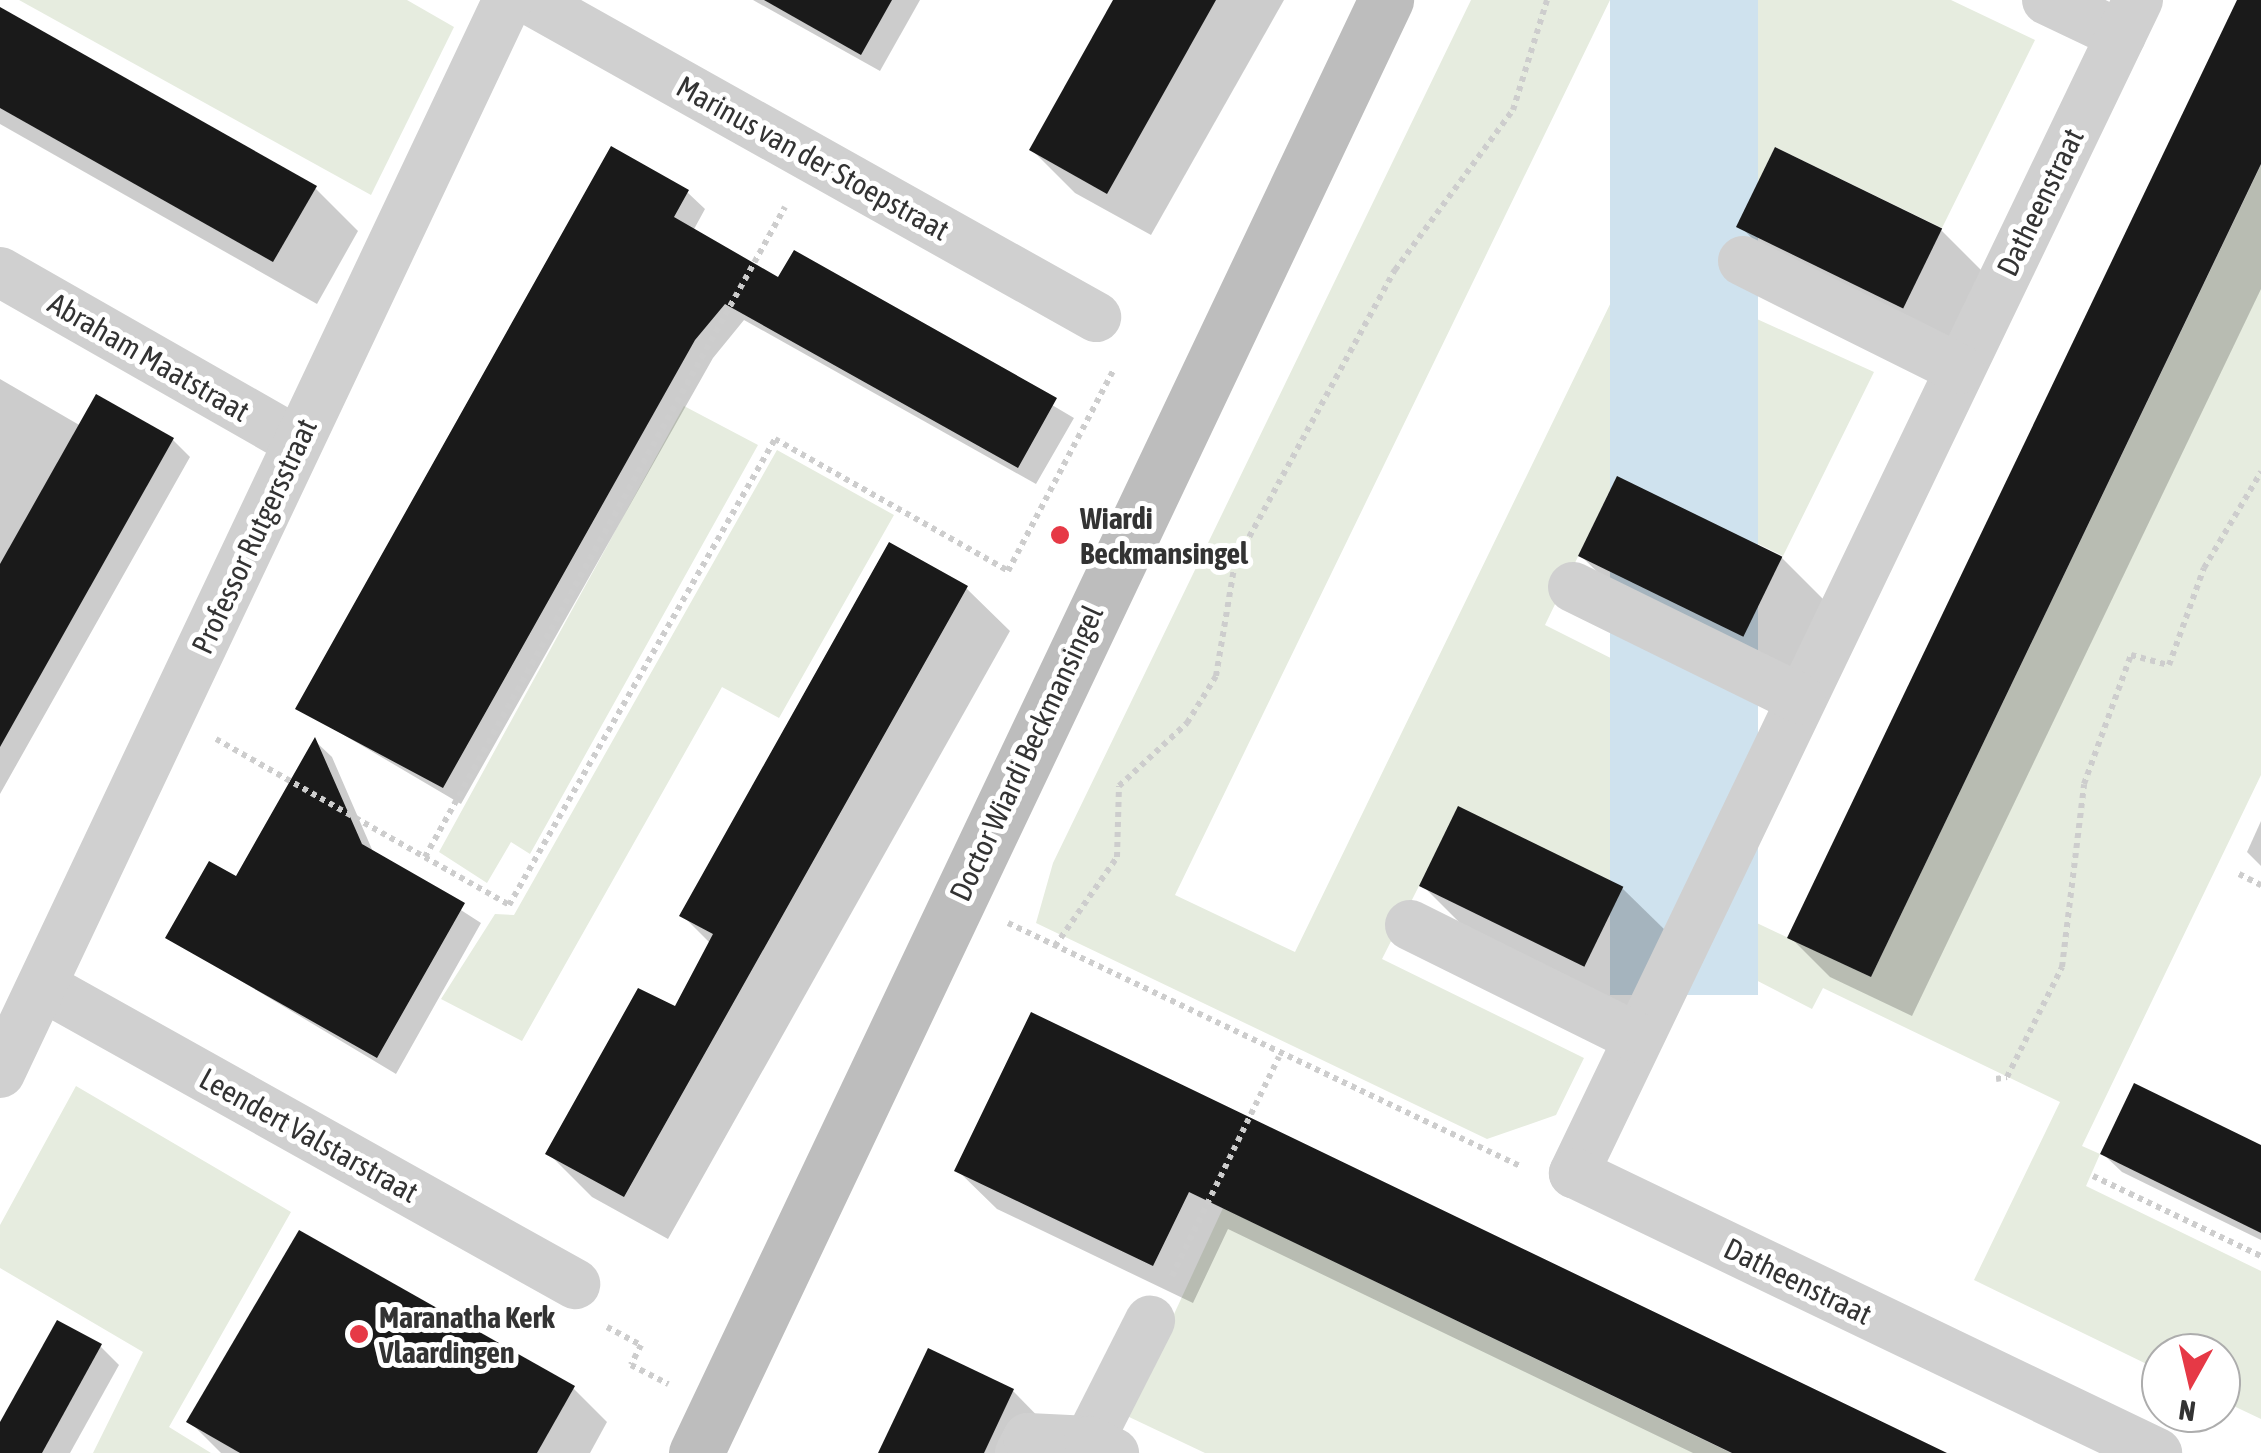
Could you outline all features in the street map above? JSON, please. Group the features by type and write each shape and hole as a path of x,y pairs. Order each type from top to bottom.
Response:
{"street":[{"name":"Professor Rutgersstraat","path":"0,1073 508,0"},
{"name":"Marinus van der Stoepstraat","path":"530,0 813,156 1108,337"},
{"name":"Doctor Wiardi Beckmansingel","path":"706,1430 1386,0"},
{"name":"Datheenstraat","path":"2047,0 2130,18 1574,1173 2157,1453"},
{"path":"1743,262 1960,369"},
{"name":"Abraham Maatstraat","path":"0,272 298,442"},
{"path":"1573,588 1801,699"},
{"path":"1410,925 1638,1038"},
{"name":"Leendert Valstarstraat","path":"42,986 575,1284"},
{"path":"1020,1453 1028,1438 1102,1447 1150,1321"}],"path":[{"path":"1055,946 1117,857 1119,786 1187,722 1216,676 1235,563 1396,270 1513,110 1548,0"},
{"path":"425,857 813,156"},
{"path":"170,714 509,905 775,438 1008,572 1108,337"},
{"path":"1996,1079 2007,1076 2062,968 2084,784 2131,655 2169,665 2204,568 2261,472"},
{"path":"2239,874 2261,885"},
{"path":"958,898 1501,1164 1574,1173"},
{"path":"1150,1321 1279,1056"},
{"path":"2093,1176 2261,1256"},
{"path":"575,1284 596,1321 641,1344 631,1365 706,1430"}],"shaded area":[{"path":"19,0 407,0 454,27 371,195"},
{"path":"1471,0 1610,0 1175,895 1295,952 1758,0 1951,0 2035,40 1942,228 1775,147 1704,295 1874,372 1783,556 1617,476 1545,625 1710,708 1624,886 1419,886 1382,959 1584,1058 1556,1115 1487,1139 1036,923 1053,863"},
{"path":"2261,165 2261,775 2082,1146 2100,1154 2086,1186 2261,1271 2261,1419 2241,1410 2241,1333 2141,1333 2141,1361 1974,1280 2060,1102 1823,988 1812,1009 1721,962 1742,916 1871,977"},
{"path":"684,406 758,445 530,854 511,842 487,883 439,852"},
{"path":"777,450 894,515 779,718 722,687 522,1041 441,999 495,914 514,915"},
{"path":"76,1086 291,1212 169,1427 211,1453 93,1453 143,1352 0,1268 0,1225"},
{"path":"1223,1208 1731,1453 1205,1453 1127,1416"}],"water":[{"path":"1610,0 1758,0 1758,995 1610,995"}],"building":[{"path":"764,0 892,0 861,55"},
{"path":"1113,0 1216,0 1107,194 1029,150"},
{"path":"2237,0 2261,0 2261,164 1871,977 1787,938"},
{"path":"0,7 317,186 273,262 0,108"},
{"path":"611,146 689,190 674,217 778,277 794,250 1057,398 1018,468 725,304 695,340 443,788 295,709"},
{"path":"1775,147 1942,229 1903,309 1736,227"},
{"path":"96,394 174,438 0,747 0,564"},
{"path":"1617,476 1782,557 1743,637 1578,556"},
{"path":"889,542 968,586 624,1197 545,1154 638,988 675,1006 713,934 679,916"},
{"path":"315,737 362,844 465,903 377,1058 165,938 209,861 236,876"},
{"path":"1458,806 1623,887 1584,967 1419,886"},
{"path":"1031,1012 1947,1453 1732,1453 1189,1192 1153,1266 954,1171"},
{"path":"2134,1083 2261,1145 2261,1233 2100,1154"},
{"name":"Maranatha Kerk Vlaardingen","path":"299,1230 575,1386 537,1453 240,1453 186,1422"},
{"path":"57,1320 102,1344 42,1453 0,1453 0,1422"},
{"path":"928,1348 1014,1389 984,1453 878,1453"}],"place":[{"name":"Wiardi Beckmansingel","path":"1060,535"},
{"name":"Maranatha Kerk Vlaardingen","path":"359,1334"}]}
